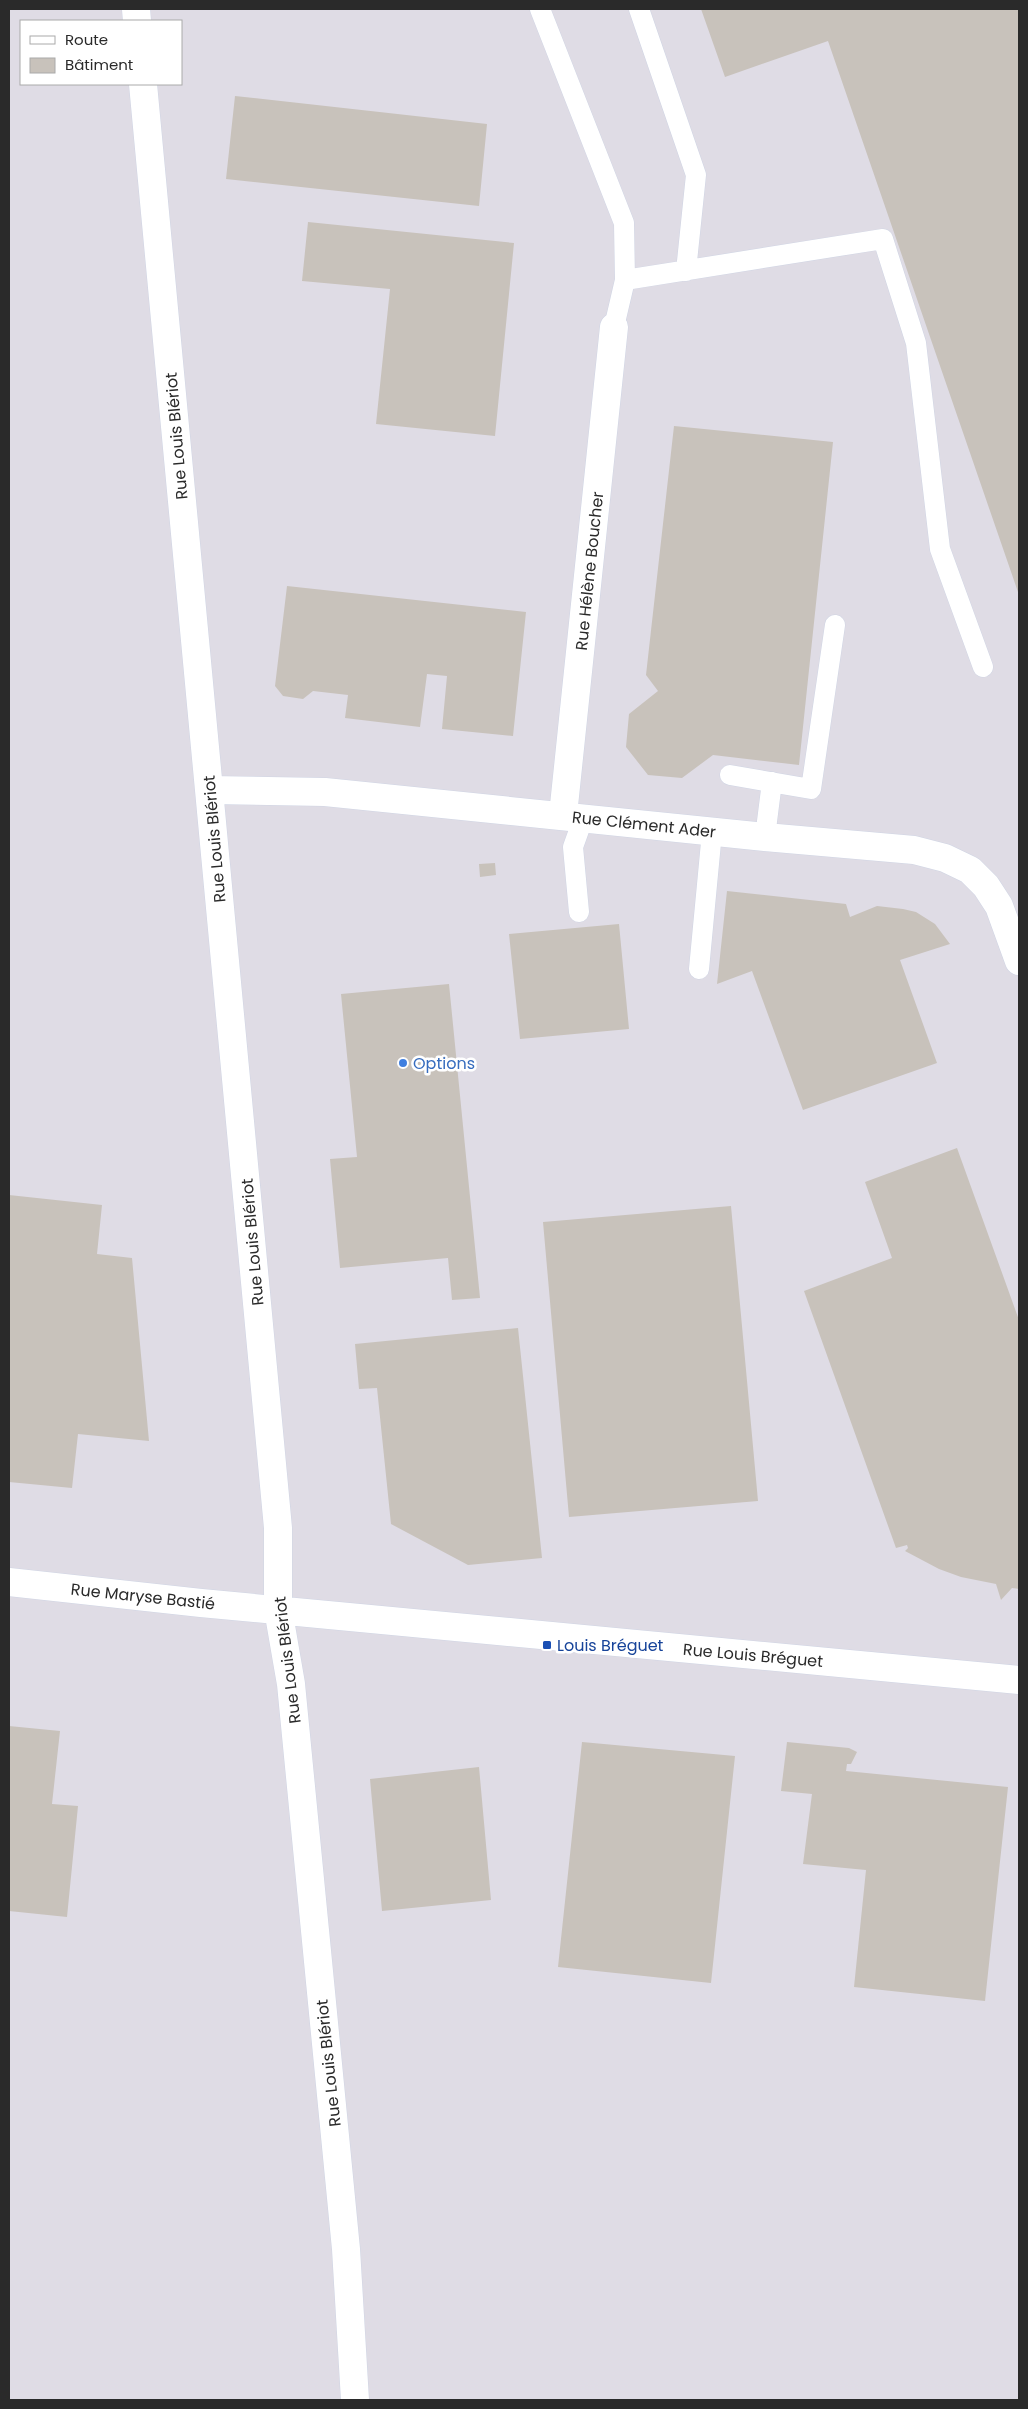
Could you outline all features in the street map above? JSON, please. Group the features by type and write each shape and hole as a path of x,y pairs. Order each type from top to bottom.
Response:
{"street":[{"name":"Rue Louis Blériot","path":"143,85 278,1528 278,1609 294,1714 345,2239 355,2400"},
{"name":"Rue Hélène Boucher","path":"573,817 614,327"},
{"name":"Rue Clément Ader","path":"209,790 325,792 765,838 914,850 945,858 970,870 986,886 999,906 1019,961"},
{"name":"Rue Maryse Bastié","path":"9,1582 278,1609"},
{"name":"Rue Louis Bréguet","path":"278,1609 1019,1680"}],"lane":[{"path":"540,9 624,223 625,280 614,327"},
{"path":"639,9 696,175 686,270"},
{"path":"625,280 883,239 916,343 940,549 983,668"},
{"path":"730,775 811,788 835,626"},
{"path":"765,838 772,782"},
{"path":"573,817 573,847 579,912"},
{"path":"699,969 712,832"}],"shaded area":[{"path":"9,9 1019,9 1019,2400 9,2400"}],"building":[{"path":"701,9 1019,9 1019,595 828,41 725,77"},
{"path":"235,96 487,124 479,206 226,179"},
{"path":"308,222 514,243 495,436 376,424 390,289 302,281"},
{"path":"674,426 833,442 799,765 713,755 682,778 648,775 626,747 629,714 658,691 646,675"},
{"path":"287,586 526,612 513,736 442,729 447,676 427,674 420,727 345,718 348,695 313,691 303,699 283,696 275,686"},
{"path":"495,863 496,875 480,877 479,864"},
{"path":"727,891 846,904 850,917 877,906 903,909 916,912 935,924 950,944 900,960 937,1063 803,1110 752,971 717,984"},
{"path":"619,924 629,1029 520,1039 509,934"},
{"path":"449,984 480,1298 452,1300 448,1258 340,1268 330,1159 357,1157 341,994"},
{"path":"957,1148 1019,1320 1019,1589 1012,1588 1001,1600 996,1584 961,1577 939,1569 905,1551 908,1548 907,1545 896,1548 804,1291 892,1258 865,1182"},
{"path":"9,1195 102,1205 97,1254 132,1258 149,1441 78,1434 72,1488 9,1482"},
{"path":"731,1206 758,1501 569,1517 543,1222"},
{"path":"518,1328 542,1558 468,1565 391,1524 377,1388 359,1389 355,1344"},
{"path":"9,1726 60,1731 52,1804 78,1806 67,1917 9,1911"},
{"path":"582,1742 735,1756 711,1983 558,1967"},
{"path":"787,1742 849,1748 857,1752 851,1764 847,1764 846,1771 1008,1787 985,2001 854,1987 866,1870 803,1864 812,1794 781,1791"},
{"path":"479,1767 491,1900 382,1911 370,1779"}],"place":[{"name":"Options","path":"403,1063"},
{"name":"Louis Bréguet","path":"547,1645"}]}
